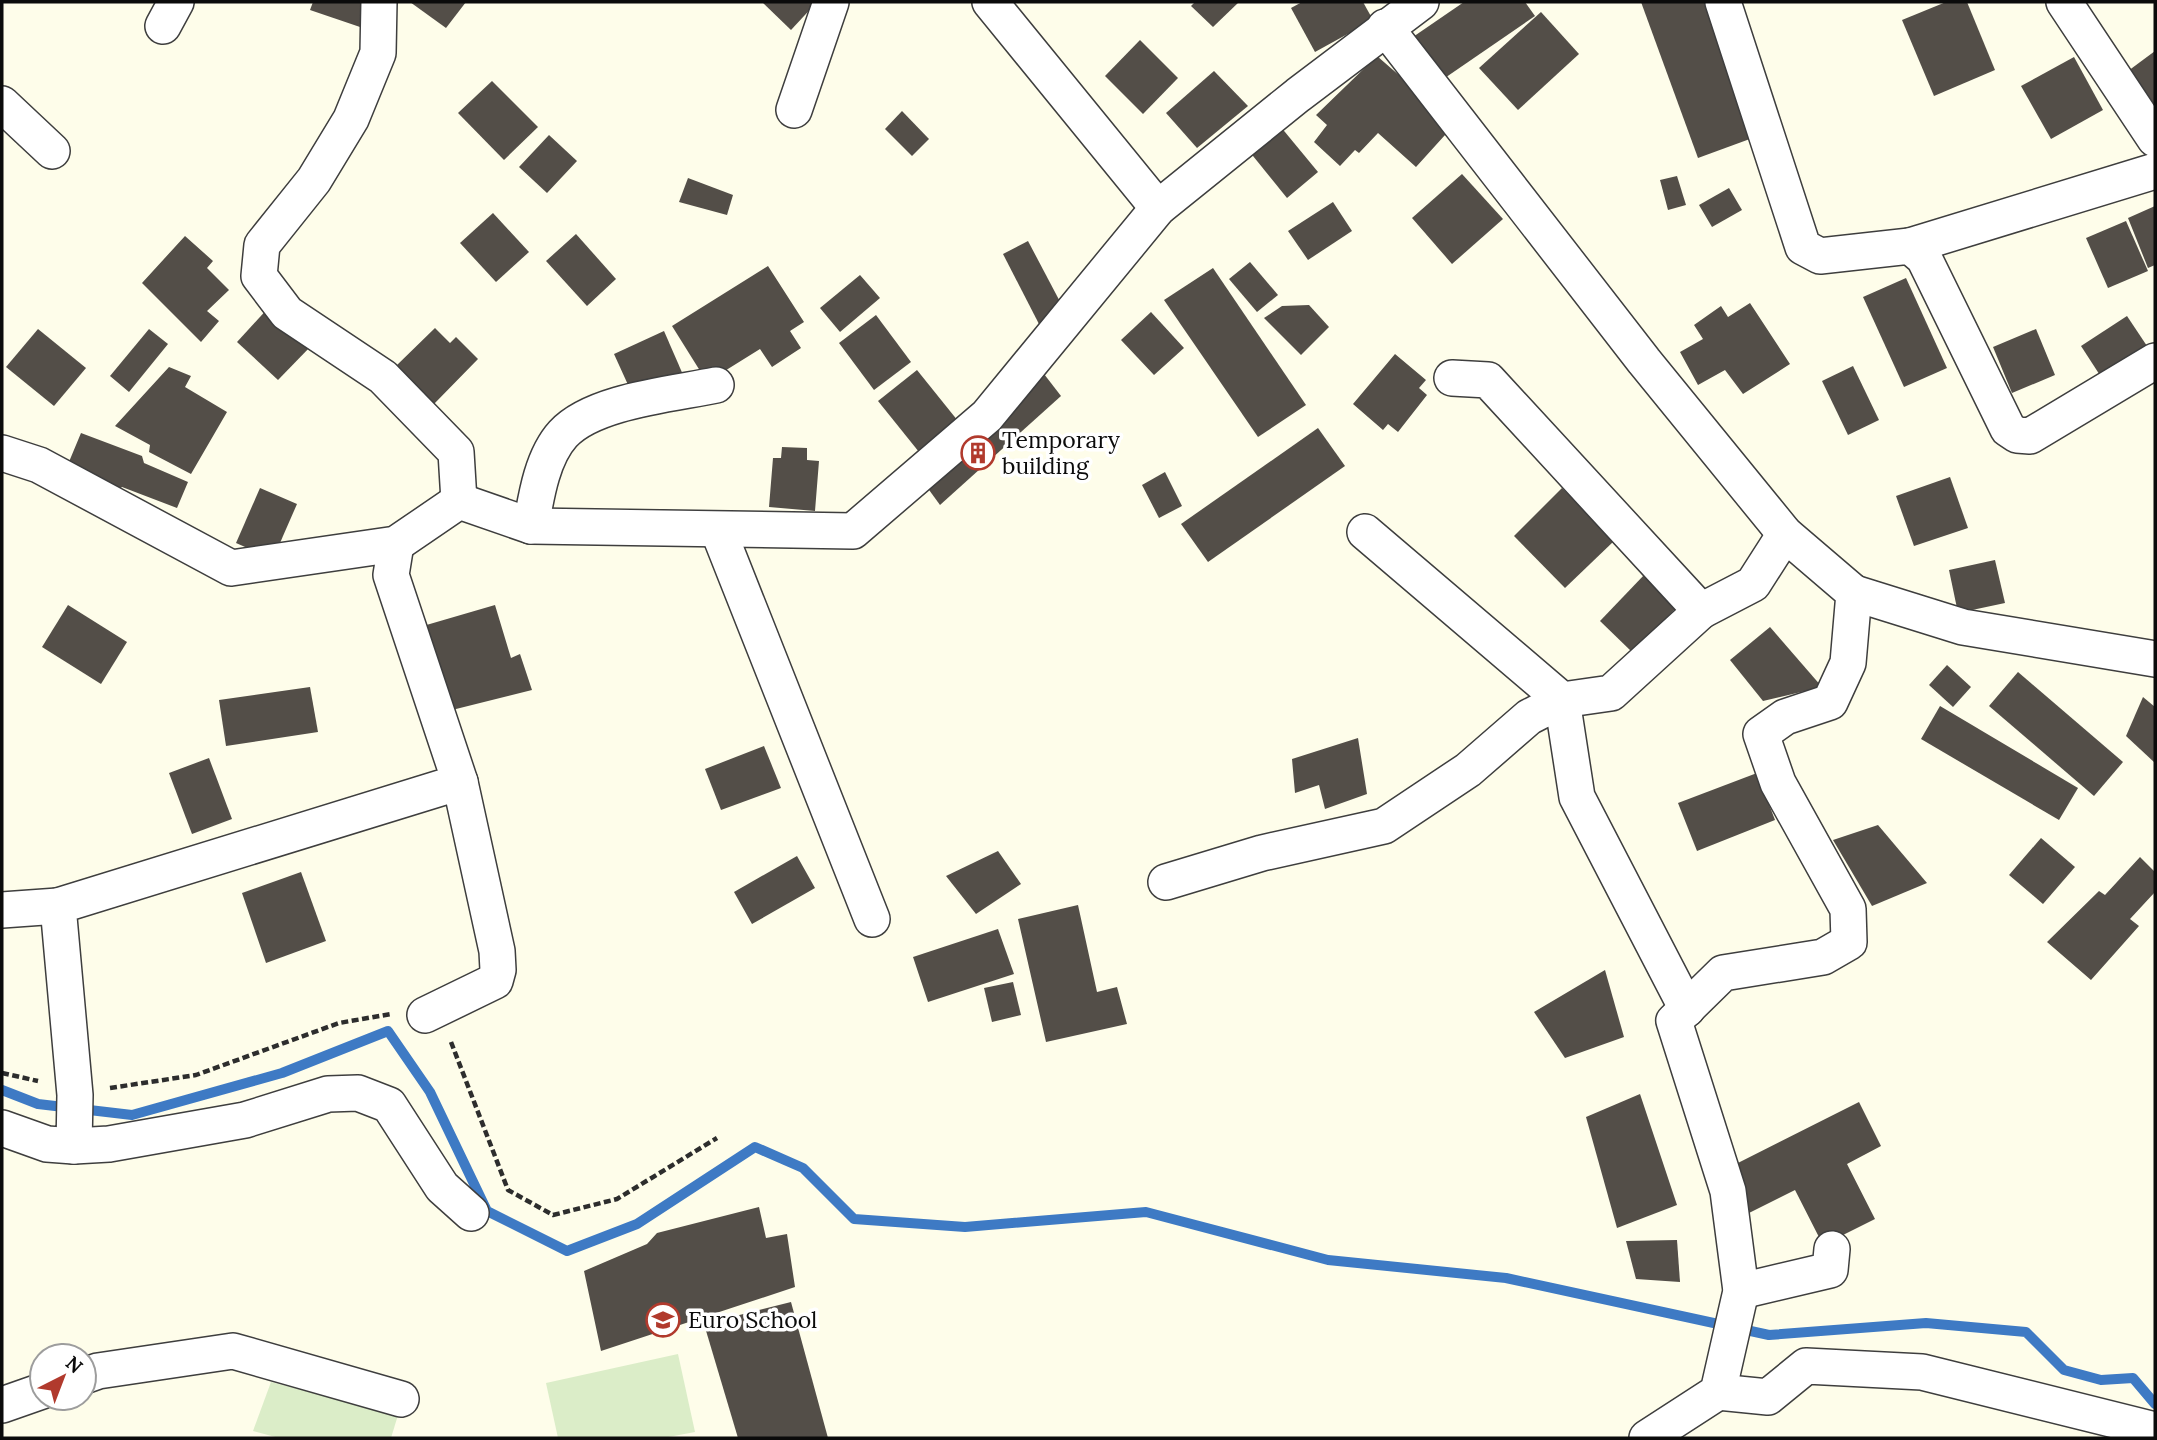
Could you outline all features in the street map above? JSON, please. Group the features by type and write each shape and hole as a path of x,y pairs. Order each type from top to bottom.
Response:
{"street":[{"path":"379,2 378,53 351,118 313,180 262,245 259,276 287,313 383,377 456,452 459,501"},
{"path":"794,110 831,2"},
{"path":"990,2 1158,208"},
{"path":"459,501 531,526 853,531 986,416 1158,208 1385,27 1421,2"},
{"path":"1723,2 1803,247 1820,256 1910,246 2155,171"},
{"path":"2064,2 2155,139"},
{"path":"1385,27 1644,361 1785,534 1854,593 1963,627 2155,659"},
{"path":"2,104 52,151"},
{"path":"1910,246 1924,258 2008,429 2017,435 2030,436 2155,361"},
{"path":"1452,378 1488,380 1701,611"},
{"path":"531,526 540,479 562,434 598,410 716,384"},
{"path":"2,453 40,465 231,568 396,544 459,501"},
{"path":"718,530 872,919"},
{"path":"1365,532 1562,700 1577,797 1687,1009"},
{"path":"1166,883 1262,853 1384,826 1468,771 1529,718 1562,700 1611,693 1701,611 1753,584 1785,534"},
{"path":"396,544 391,575 460,782 498,970 495,981 425,1015"},
{"path":"1718,1392 1739,1297 1728,1191 1674,1021 1723,973 1823,957 1849,942 1848,909 1777,783 1761,734 1785,716 1830,702 1848,663 1854,593"},
{"path":"2,910 58,906 460,782"},
{"path":"58,906 75,1096 74,1143"},
{"path":"2,1128 47,1144 109,1144 245,1120 328,1094 358,1093 389,1105 442,1187 471,1213"},
{"path":"1739,1297 1830,1270 1832,1249"},
{"path":"98,1371 233,1351 401,1399"},
{"path":"1647,1438 1718,1392 1768,1397 1806,1366 1922,1372 2155,1430"},
{"path":"2,1405 28,1396"}],"green space":[{"path":"678,1354 695,1432 663,1438 558,1438 546,1383"},
{"path":"271,1382 398,1415 391,1438 279,1438 253,1431"}],"building":[{"path":"313,2 366,2 360,27 310,10"},
{"path":"410,2 466,2 446,28"},
{"path":"762,2 817,2 791,30"},
{"path":"1195,2 1239,2 1213,27 1191,6"},
{"path":"1302,2 1363,2 1373,20 1315,52 1291,8"},
{"path":"1464,2 1525,2 1535,16 1439,82 1410,39"},
{"path":"1641,2 1709,2 1758,136 1698,158"},
{"path":"1946,2 1967,2 1995,70 1934,96 1902,20"},
{"path":"1541,12 1579,54 1518,110 1479,68"},
{"path":"1140,40 1178,78 1143,114 1105,76"},
{"path":"2155,51 2155,103 2152,105 2128,71"},
{"path":"1377,56 1455,124 1416,167 1378,133 1359,153 1355,150 1340,166 1314,142 1327,125 1316,115"},
{"path":"2074,57 2103,110 2051,139 2021,86"},
{"path":"1214,71 1248,106 1197,148 1166,113"},
{"path":"492,81 538,127 504,160 458,113"},
{"path":"902,111 929,139 912,156 885,129"},
{"path":"1280,126 1318,172 1287,198 1249,151"},
{"path":"549,135 577,161 547,193 519,167"},
{"path":"1462,174 1503,219 1452,264 1412,218"},
{"path":"1677,176 1686,205 1668,210 1660,180"},
{"path":"688,178 733,195 727,215 679,202"},
{"path":"1729,188 1742,210 1712,227 1699,205"},
{"path":"1333,202 1352,231 1308,260 1288,231"},
{"path":"2155,206 2155,265 2148,268 2128,218"},
{"path":"493,213 529,252 496,282 460,243"},
{"path":"2126,221 2148,271 2108,288 2086,238"},
{"path":"576,234 616,279 587,306 546,261"},
{"path":"185,236 213,261 207,268 229,290 207,311 219,321 201,342 142,283"},
{"path":"1028,241 1066,313 1040,326 1003,254"},
{"path":"1250,262 1278,295 1257,312 1229,279"},
{"path":"768,266 804,322 790,331 801,348 772,367 760,349 707,382 672,326"},
{"path":"1213,268 1306,405 1258,437 1164,300"},
{"path":"860,275 880,298 840,332 820,308"},
{"path":"1906,278 1947,368 1904,387 1863,297"},
{"path":"1750,303 1790,364 1743,394 1725,370 1698,385 1680,352 1703,339 1694,325 1721,306 1728,317"},
{"path":"1309,305 1329,327 1301,355 1264,318 1282,306"},
{"path":"270,306 312,345 278,380 237,342"},
{"path":"1151,312 1184,348 1154,375 1121,340"},
{"path":"876,315 911,362 874,390 839,343"},
{"path":"2127,316 2151,352 2105,383 2081,346"},
{"path":"435,328 450,343 456,337 478,359 434,404 396,366"},
{"path":"38,329 86,368 54,406 6,367"},
{"path":"149,329 168,344 129,392 110,376"},
{"path":"2036,329 2055,375 2012,393 1993,347"},
{"path":"664,331 684,377 634,398 614,354"},
{"path":"1395,354 1426,380 1419,388 1427,395 1398,432 1388,424 1383,430 1353,404"},
{"path":"1853,366 1879,420 1848,435 1822,381"},
{"path":"169,367 191,376 185,387 227,412 191,474 149,452 150,445 115,426"},
{"path":"917,370 958,421 919,452 878,401"},
{"name":"Temporary building","path":"1044,374 1061,396 940,505 924,483"},
{"path":"1318,428 1345,466 1208,562 1181,524"},
{"path":"81,433 142,456 144,463 188,482 177,508 122,487 114,493 66,469"},
{"path":"782,447 807,448 807,460 819,461 815,511 769,507 773,458 781,458"},
{"path":"1165,472 1182,506 1159,518 1142,485"},
{"path":"1950,477 1968,528 1914,546 1896,496"},
{"path":"260,488 297,504 273,559 236,543"},
{"path":"1562,488 1614,541 1565,588 1514,536"},
{"path":"1995,560 2005,603 1958,613 1949,570"},
{"path":"1645,574 1678,606 1633,653 1600,621"},
{"path":"68,605 127,642 101,684 42,647"},
{"path":"495,605 511,658 520,654 532,690 448,711 423,626"},
{"path":"1770,627 1822,687 1763,701 1730,660"},
{"path":"1947,665 1971,687 1953,707 1929,685"},
{"path":"2018,672 2123,762 2094,796 1989,706"},
{"path":"310,687 318,732 226,746 219,700"},
{"path":"2143,697 2155,707 2155,763 2126,736"},
{"path":"1940,706 2078,788 2059,820 1921,739"},
{"path":"1358,738 1367,794 1325,809 1319,785 1295,793 1292,759"},
{"path":"764,746 781,788 721,810 705,769"},
{"path":"209,758 232,819 192,834 169,773"},
{"path":"1757,773 1775,820 1697,851 1678,803"},
{"path":"1878,825 1927,883 1872,906 1833,840"},
{"path":"2041,838 2075,867 2043,904 2009,875"},
{"path":"998,851 1021,884 976,914 946,876"},
{"path":"797,856 815,888 752,924 734,892"},
{"path":"2140,857 2155,872 2155,892 2130,919 2139,926 2091,980 2047,942 2099,891 2105,895"},
{"path":"301,872 326,941 266,963 242,893"},
{"path":"1078,905 1097,992 1117,987 1127,1024 1046,1042 1018,919"},
{"path":"998,929 1014,974 928,1002 913,957"},
{"path":"1605,970 1624,1037 1565,1058 1534,1012"},
{"path":"1013,982 1021,1015 992,1022 984,988"},
{"path":"1640,1094 1677,1205 1617,1228 1586,1117"},
{"path":"1859,1102 1881,1146 1847,1164 1875,1219 1823,1245 1795,1190 1749,1213 1726,1169"},
{"path":"759,1207 766,1238 787,1234 795,1287 601,1351 584,1271 647,1244 657,1233"},
{"path":"1677,1240 1680,1282 1636,1279 1626,1241"},
{"path":"791,1302 828,1438 738,1438 704,1324"}],"waterway":[{"path":"2,1090 38,1104 132,1115 282,1073 388,1031 430,1092 487,1211 567,1251 637,1224 755,1147 803,1168 854,1219 965,1227 1146,1212 1328,1260 1506,1278 1769,1335 1926,1323 2026,1332 2064,1370 2101,1380 2133,1378 2155,1404"}],"place":[{"name":"Temporary building","path":"978,453"},
{"name":"Euro School","path":"663,1320"}]}
